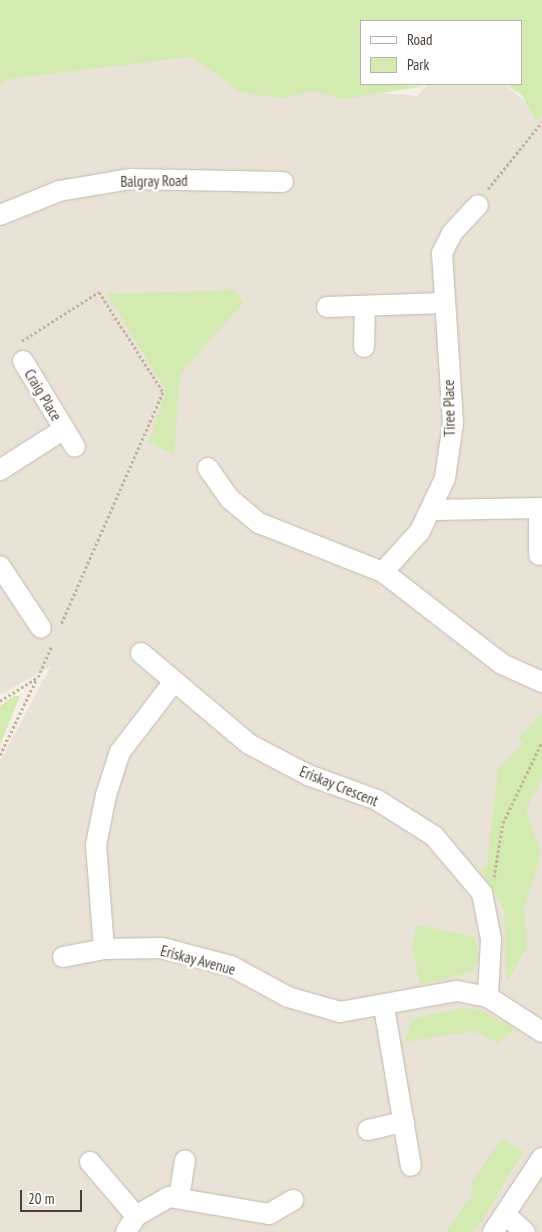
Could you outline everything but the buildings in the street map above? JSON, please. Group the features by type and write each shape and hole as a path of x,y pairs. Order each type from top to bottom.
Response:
{"street":[{"name":"Balgray Road","path":"0,215 59,191 131,179 283,182"},
{"name":"Tiree Place","path":"383,572 433,510 445,478 452,423 442,253 452,233 478,205"},
{"path":"327,307 444,303"},
{"path":"364,347 365,306"},
{"name":"Craig Place","path":"18,354 75,447"},
{"name":"Craig Place","path":"0,470 64,429"},
{"path":"208,468 230,499 259,523 383,572 502,664 542,682"},
{"path":"433,510 540,508 539,555"},
{"path":"0,566 47,635"},
{"name":"Eriskay Crescent","path":"141,652 173,683 249,744 308,775 377,800 434,836 482,893 491,939 488,997"},
{"path":"104,949 96,845 106,795 120,752 173,683"},
{"name":"Eriskay Avenue","path":"63,957 104,949 162,948 232,966 288,998 340,1012 384,1007 457,991 488,997 542,1032"},
{"path":"384,1007 411,1166"},
{"path":"368,1130 404,1122"},
{"path":"493,1232 507,1216 542,1158"},
{"path":"179,1198 185,1160"},
{"path":"90,1162 131,1224 169,1197 272,1223 293,1200"},
{"path":"507,1216 525,1232"}],"path":[{"path":"478,205 501,168 542,122"},
{"path":"0,756 38,677 47,635 163,392 99,292 18,354"},
{"path":"0,701 38,677"},
{"path":"482,893 493,888 503,823 542,742"}],"shaded area":[{"path":"191,57 236,81 418,96 427,85 505,85 542,115 542,1232 0,1232 0,761 51,666 0,695 0,85 8,79"}],"green space":[{"path":"0,0 542,0 542,115 536,121 522,95 507,85 522,85 522,20 360,20 360,85 425,86 343,99 314,91 283,98 243,93 191,57 9,79 0,85"},
{"path":"234,290 244,302 180,374 174,455 149,442 166,390 107,294"},
{"path":"14,696 20,696 0,745 0,706"},
{"path":"542,713 542,777 526,810 541,854 524,907 527,947 507,982 504,909 481,869 487,864 498,769 523,744 519,738"},
{"path":"417,925 475,937 479,961 471,972 420,985 412,947"},
{"path":"463,1008 480,1010 515,1029 498,1043 473,1031 404,1042 412,1019"},
{"path":"502,1138 523,1151 482,1221 472,1232 446,1232 471,1197 472,1183"}]}
